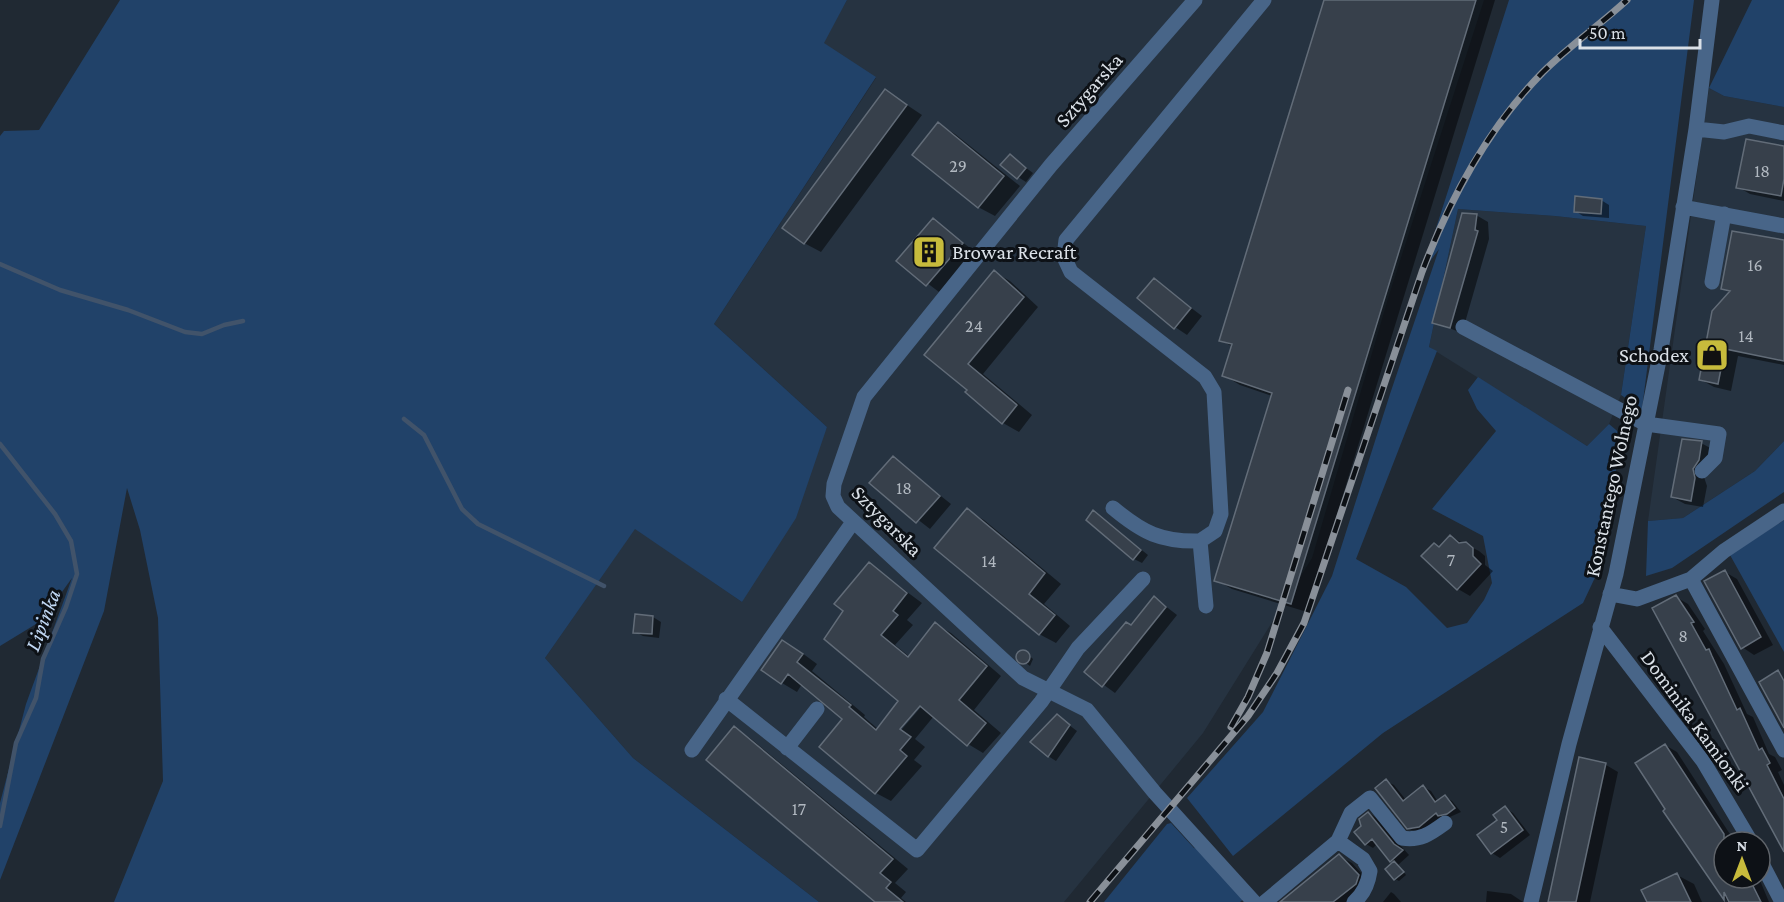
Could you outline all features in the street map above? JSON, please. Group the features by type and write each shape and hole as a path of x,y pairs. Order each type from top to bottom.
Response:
{"street":[{"name":"Sztygarska","path":"1195,0 1051,165 864,397 834,484 833,496 838,507 853,522 1023,678 1087,710 1155,793 1254,902"},
{"path":"1113,508 1139,530 1179,542 1200,541 1215,531 1221,514 1214,392 1205,377 1071,272 1064,257 1066,240 1264,0"},
{"name":"Konstantego Wolnego","path":"1531,902 1610,594 1646,424 1696,129 1712,0"},
{"path":"1696,129 1724,132 1749,126 1784,133"},
{"path":"1683,207 1784,226"},
{"path":"1712,282 1724,214"},
{"path":"1463,327 1646,424 1669,425 1719,434 1715,458 1702,471"},
{"path":"1610,594 1637,598 1691,579 1724,551 1784,511"},
{"path":"692,750 853,522"},
{"path":"1200,541 1206,606"},
{"path":"726,699 917,850 1048,690 1078,648 1143,579"},
{"path":"1691,579 1784,750"},
{"name":"Dominika Kamionki","path":"1600,627 1703,761 1743,830"},
{"path":"787,747 817,709"},
{"path":"1265,902 1338,841 1351,813 1370,798 1402,838 1412,840 1428,836 1445,824"},
{"path":"1338,841 1363,859 1370,871 1364,890 1354,902"},
{"path":"1772,883 1782,902"}],"shaded area":[{"path":"120,0 847,0 824,43 876,77 714,324 827,427 796,518 742,602 635,529 545,658 633,758 819,902 114,902 163,781 158,618 140,530 127,488 104,611 0,880 0,803 26,704 72,578 41,621 0,646 0,136 4,131 39,130"},
{"path":"847,0 1484,0 1389,295 1312,558 1203,733 1064,902 819,902 633,758 545,658 635,528 742,602 827,427 714,324 876,78 823,43"},
{"path":"1509,0 1694,0 1642,409 1621,395 1646,226 1458,209 1429,347 1437,351 1356,559 1406,587 1447,628 1467,623 1484,600 1492,583 1483,536 1432,509 1496,431 1477,409 1468,390 1478,377 1587,446 1609,424 1622,435 1599,569 1583,603 1383,733 1233,856 1187,798 1263,712 1332,576 1439,249 1422,272"},
{"path":"1752,0 1784,0 1784,107 1724,96 1709,88"},
{"path":"1709,88 1724,96 1784,107 1784,441 1755,471 1683,518 1648,521"},
{"path":"1458,209 1646,226 1621,395 1609,424 1587,446 1429,347"},
{"path":"1784,441 1784,492 1672,568 1646,576 1648,521 1683,518 1755,471"},
{"path":"1784,520 1784,652 1730,555"},
{"path":"1171,823 1194,848 1209,851 1246,897 1240,902 1104,902 1167,824"}],"building":[{"path":"1324,0 1476,0 1291,604 1214,581 1272,393 1222,376 1232,344 1219,341"},
{"path":"885,89 907,105 804,244 782,228"},
{"path":"938,122 1004,176 978,208 912,155"},
{"path":"1746,139 1784,146 1784,179 1781,196 1736,188"},
{"path":"1010,154 1026,168 1017,179 1000,165"},
{"path":"1575,196 1602,199 1601,214 1574,212"},
{"path":"1462,213 1477,214 1475,230 1478,231 1450,328 1432,323"},
{"name":"Browar Recraft","path":"933,218 963,243 926,286 896,261"},
{"path":"1732,231 1784,240 1784,361 1725,349 1718,384 1699,380 1712,311 1730,291 1721,289"},
{"path":"994,270 1024,297 968,364 1017,405 1002,424 965,392 967,390 924,355"},
{"path":"1154,278 1191,308 1174,329 1137,298"},
{"path":"1682,439 1702,441 1699,460 1693,469 1695,478 1691,501 1671,497"},
{"path":"893,456 940,496 916,523 869,483"},
{"path":"967,508 1045,573 1029,594 1055,615 1039,635 934,548"},
{"path":"1093,510 1141,550 1133,560 1086,520"},
{"path":"1450,535 1459,543 1466,542 1473,548 1473,556 1481,564 1457,590 1421,556 1434,543 1439,547"},
{"path":"869,562 907,593 893,611 898,615 881,635 908,657 935,622 987,666 959,700 986,723 967,746 920,706 900,729 911,737 900,750 907,756 875,794 819,747 842,719 788,674 781,684 761,670 782,640 803,654 797,662 851,705 849,707 876,730 898,701 824,639 843,611 834,604"},
{"path":"1725,570 1761,637 1741,649 1704,581"},
{"path":"1676,595 1694,622 1691,623 1706,650 1709,649 1737,710 1740,708 1759,750 1762,748 1770,763 1767,765 1784,799 1784,852 1652,608"},
{"path":"1154,596 1166,607 1102,687 1084,672 1126,622 1131,625"},
{"path":"635,614 653,616 652,634 633,633"},
{"path":"1020,650 1026,650 1030,657 1026,664 1020,664 1016,660 1016,654"},
{"path":"1778,670 1784,681 1784,728 1759,682"},
{"path":"1057,714 1070,725 1048,757 1030,742"},
{"path":"734,726 893,859 880,873 891,882 886,888 903,902 875,902 706,760"},
{"path":"1665,744 1721,830 1712,830 1712,882 1663,811 1665,809 1635,763"},
{"path":"1579,757 1606,763 1576,902 1548,902"},
{"path":"1386,779 1403,801 1423,785 1435,802 1445,795 1455,808 1447,814 1438,816 1436,813 1419,827 1407,829 1375,788"},
{"path":"1505,806 1523,830 1491,854 1477,835 1497,820 1493,815"},
{"path":"1368,812 1394,844 1403,850 1390,862 1372,839 1365,845 1354,832 1361,826 1359,819"},
{"path":"1339,854 1359,875 1356,884 1333,902 1280,902"},
{"path":"1394,861 1404,872 1394,880 1385,869"},
{"path":"1677,873 1691,902 1647,902 1641,890"},
{"path":"1717,890 1755,890 1761,902 1729,902 1724,892 1724,900"}],"waterway":[{"path":"0,264 60,290 128,310 185,332 202,334 224,325 243,321"},
{"path":"404,419 424,435 462,509 478,524 604,586"},
{"name":"Lipinka","path":"0,444 55,514 71,541 77,574 66,607 43,659 36,698 16,743 0,826"}],"railway":[{"path":"1090,902 1248,716 1277,673 1304,623 1422,272 1445,218 1472,166 1504,117 1543,72 1627,0"},
{"path":"1231,727 1248,697 1267,653 1348,390"}],"place":[{"name":"Browar Recraft","path":"929,252"},
{"name":"Schodex","path":"1712,355"}]}
